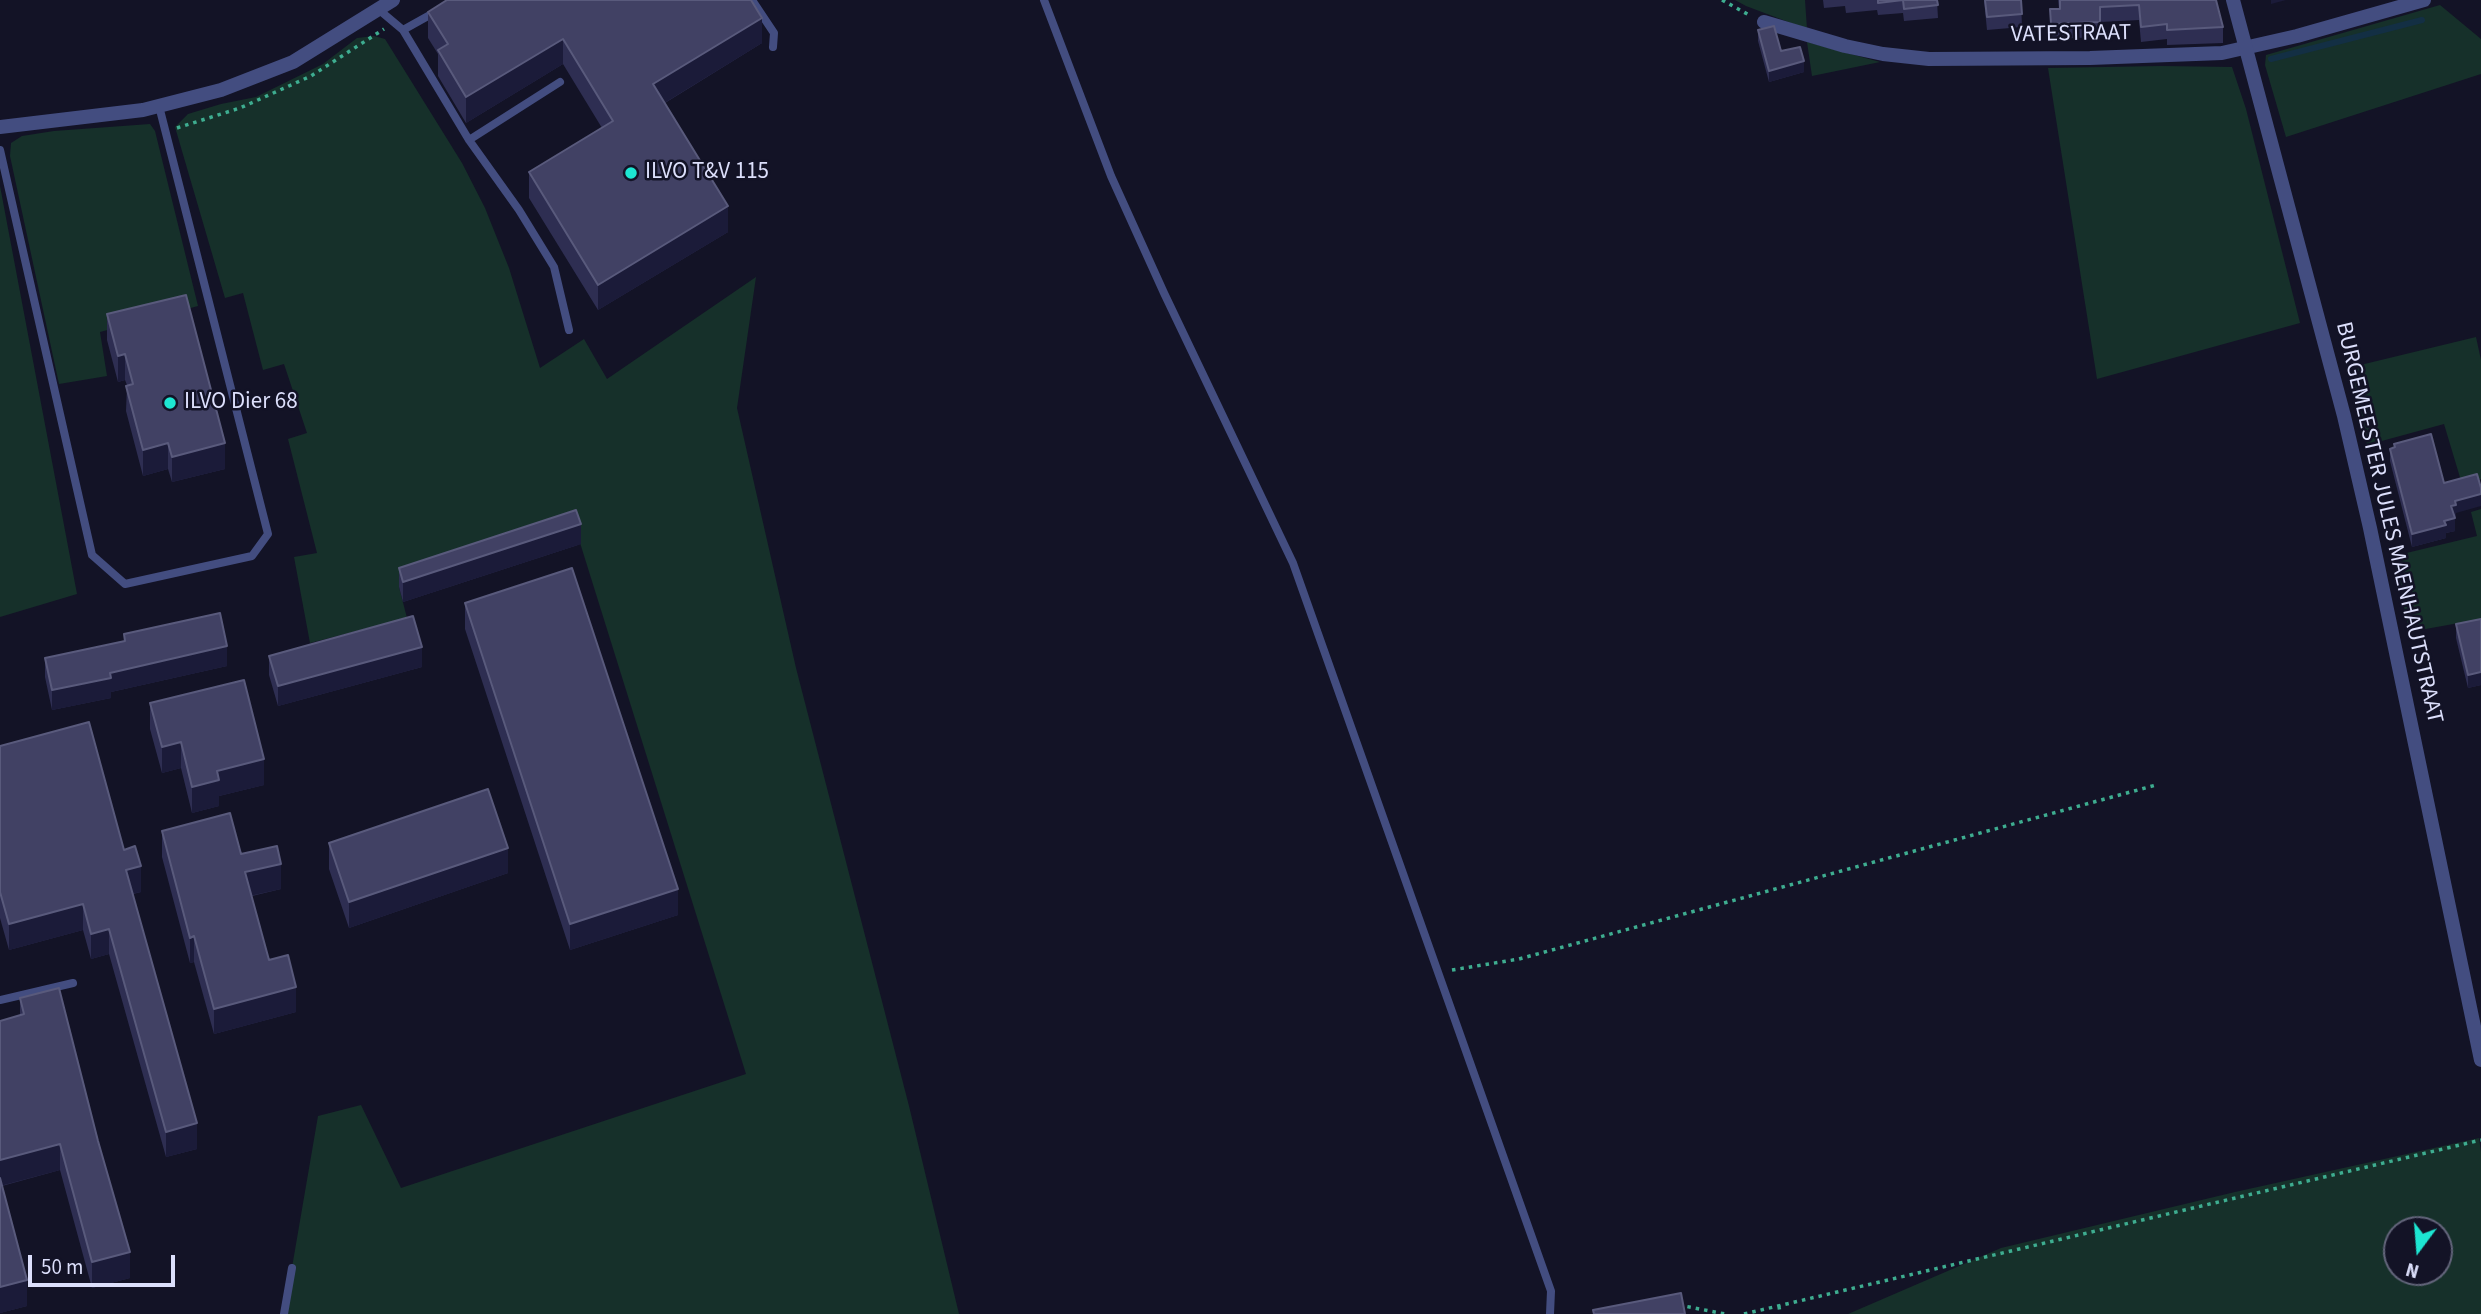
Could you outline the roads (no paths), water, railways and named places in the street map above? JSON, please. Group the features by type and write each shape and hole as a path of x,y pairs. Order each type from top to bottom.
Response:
{"street":[{"path":"0,127 143,110 221,90 292,62 393,0"},
{"name":"BURGEMEESTER JULES MAENHAUTSTRAAT","path":"2233,0 2344,416 2370,528 2481,1060"},
{"name":"VATESTRAAT","path":"1763,22 1845,46 1929,59 2090,58 2222,53 2297,36 2424,0"}],"lane":[{"path":"752,0 774,33 773,47"},
{"path":"1044,0 1111,176 1293,563 1551,1291 1550,1314"},
{"path":"403,30 446,6"},
{"path":"379,9 403,30 470,140 554,267 569,330"},
{"path":"470,140 560,82"},
{"path":"0,150 92,555 124,584 252,556 268,534 159,106"},
{"path":"0,1000 74,983"},
{"path":"284,1314 292,1268"}],"waterway":[{"path":"2271,59 2422,20"}],"place":[{"name":"ILVO T&V 115","path":"631,173"},
{"name":"ILVO Dier 68","path":"170,403"}]}
